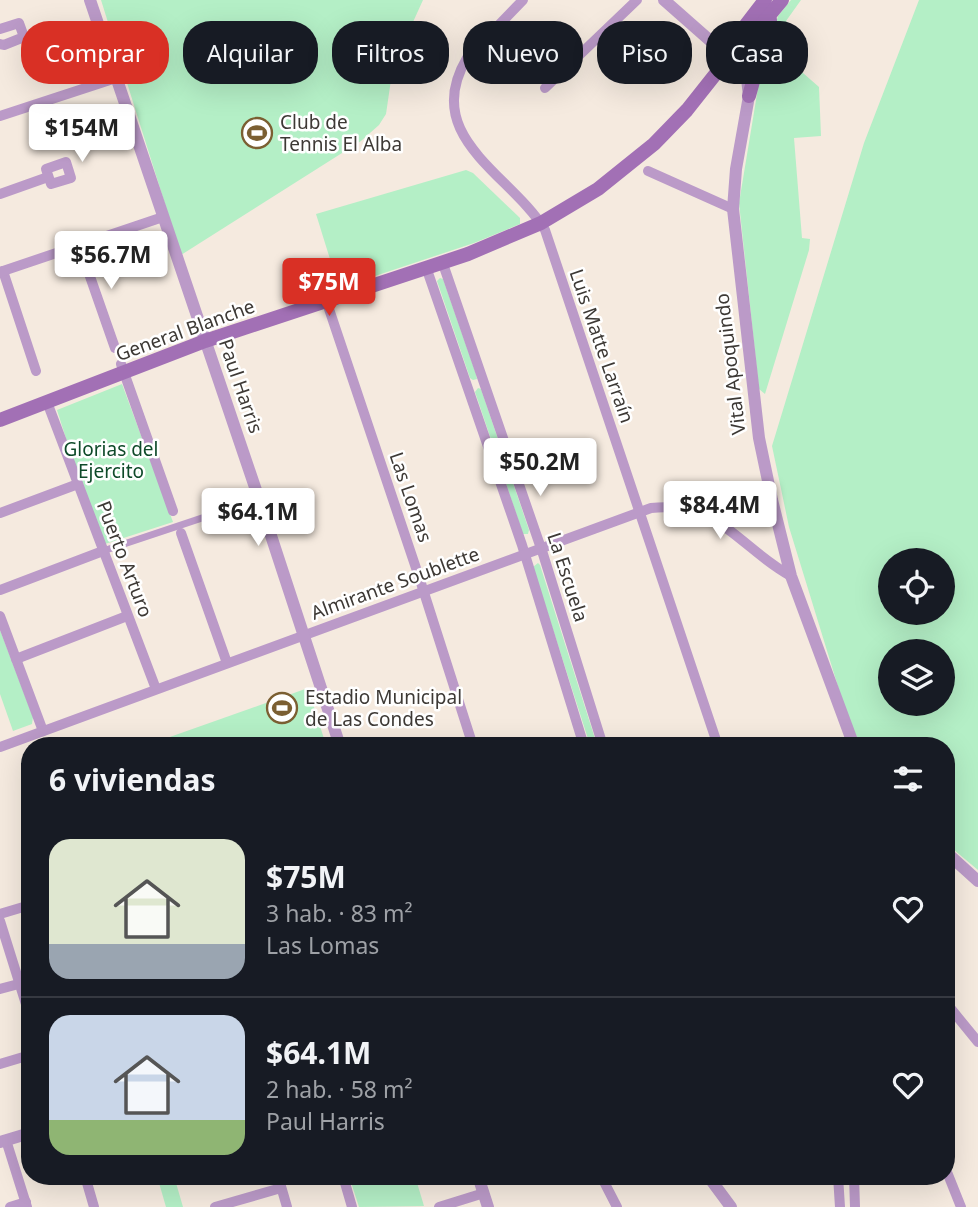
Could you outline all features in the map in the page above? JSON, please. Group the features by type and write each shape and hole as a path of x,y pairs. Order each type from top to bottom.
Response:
{"main road":[{"name":"General Blanche","path":"759,21 769,6 782,0"},
{"path":"749,96 769,6"},
{"name":"General Blanche","path":"0,420 122,368 493,245 541,223 598,189 636,160 687,110 708,84"}],"street":[{"name":"Paul Harris","path":"90,0 97,21"},
{"name":"Luis Matte Larraín","path":"523,0 467,58 456,82 454,108 468,145 541,223 715,737"},
{"path":"545,88 637,0"},
{"path":"664,0 706,37"},
{"path":"0,29 19,23 24,37 0,44"},
{"path":"0,117 98,84"},
{"name":"Paul Harris","path":"118,84 337,737"},
{"path":"747,84 749,96"},
{"name":"Vital Apoquindo","path":"749,96 736,169 733,209 759,438 791,576 852,737"},
{"path":"648,171 733,209"},
{"path":"0,194 48,177"},
{"path":"36,372 2,271 163,217"},
{"path":"79,245 115,348"},
{"name":"La Escuela","path":"442,261 541,548 600,737"},
{"name":"La Escuela","path":"426,267 524,554 581,737"},
{"name":"Las Lomas","path":"326,300 470,737"},
{"path":"122,368 173,511"},
{"path":"467,386 484,381"},
{"name":"Puerto Arturo","path":"47,402 156,689"},
{"path":"0,513 78,484"},
{"path":"0,590 103,551 259,499"},
{"name":"Almirante Soublette","path":"27,737 524,554 663,506 698,513 735,532 777,568 791,576"},
{"path":"181,533 227,663"},
{"path":"16,659 127,615"},
{"path":"0,616 43,731"},
{"name":"Almirante Soublette","path":"0,747 21,739"},
{"path":"955,860 978,881"},
{"path":"0,914 21,908"},
{"path":"0,921 21,972"},
{"path":"0,989 21,983"},
{"path":"955,1014 978,1042"},
{"path":"0,1064 21,1058"},
{"path":"10,1207 27,1204 3,1141 21,1136"},
{"path":"88,1185 94,1207"},
{"path":"280,1185 287,1207"},
{"path":"346,1185 352,1207"},
{"path":"481,1185 488,1207"},
{"path":"606,1185 617,1207"},
{"path":"715,1185 731,1207"},
{"path":"838,1185 839,1207"},
{"path":"854,1185 855,1207"},
{"path":"952,1185 961,1207"},
{"path":"215,1207 281,1188"},
{"path":"439,1207 484,1193"}],"green space":[{"name":"Club de Tennis El Alba","path":"101,0 423,0 413,21 332,21 332,84 390,84 386,114 379,125 361,141 181,255 127,84 169,84 169,21 108,21"},
{"path":"791,0 801,0 786,21 777,21"},
{"path":"919,0 978,0 978,870 955,851 955,737 857,737 848,719 789,527 772,446 864,143"},
{"path":"808,77 819,87 821,136 794,138 802,238 810,239 809,250 765,394 759,389 739,203 759,84 808,84"},
{"path":"466,170 473,173 520,218 520,224 474,243 339,288 316,214"},
{"path":"443,279 477,379 470,378 437,281"},
{"name":"Glorias del Ejercito","path":"122,384 173,522 105,544 77,473 57,410"},
{"path":"478,388 481,389 529,530 528,534 523,534 475,392"},
{"path":"538,563 540,565 594,737 587,737 533,567"},
{"path":"0,630 33,717 32,724 13,731 0,694"},
{"name":"Estadio Municipal de Las Condes","path":"308,688 323,737 170,737"},
{"path":"160,1185 177,1185 183,1207 166,1207"},
{"path":"352,1185 418,1185 424,1206 359,1207"}],"place":[{"name":"Club de Tennis El Alba","path":"257,133"},
{"name":"Estadio Municipal de Las Condes","path":"282,708"}]}
